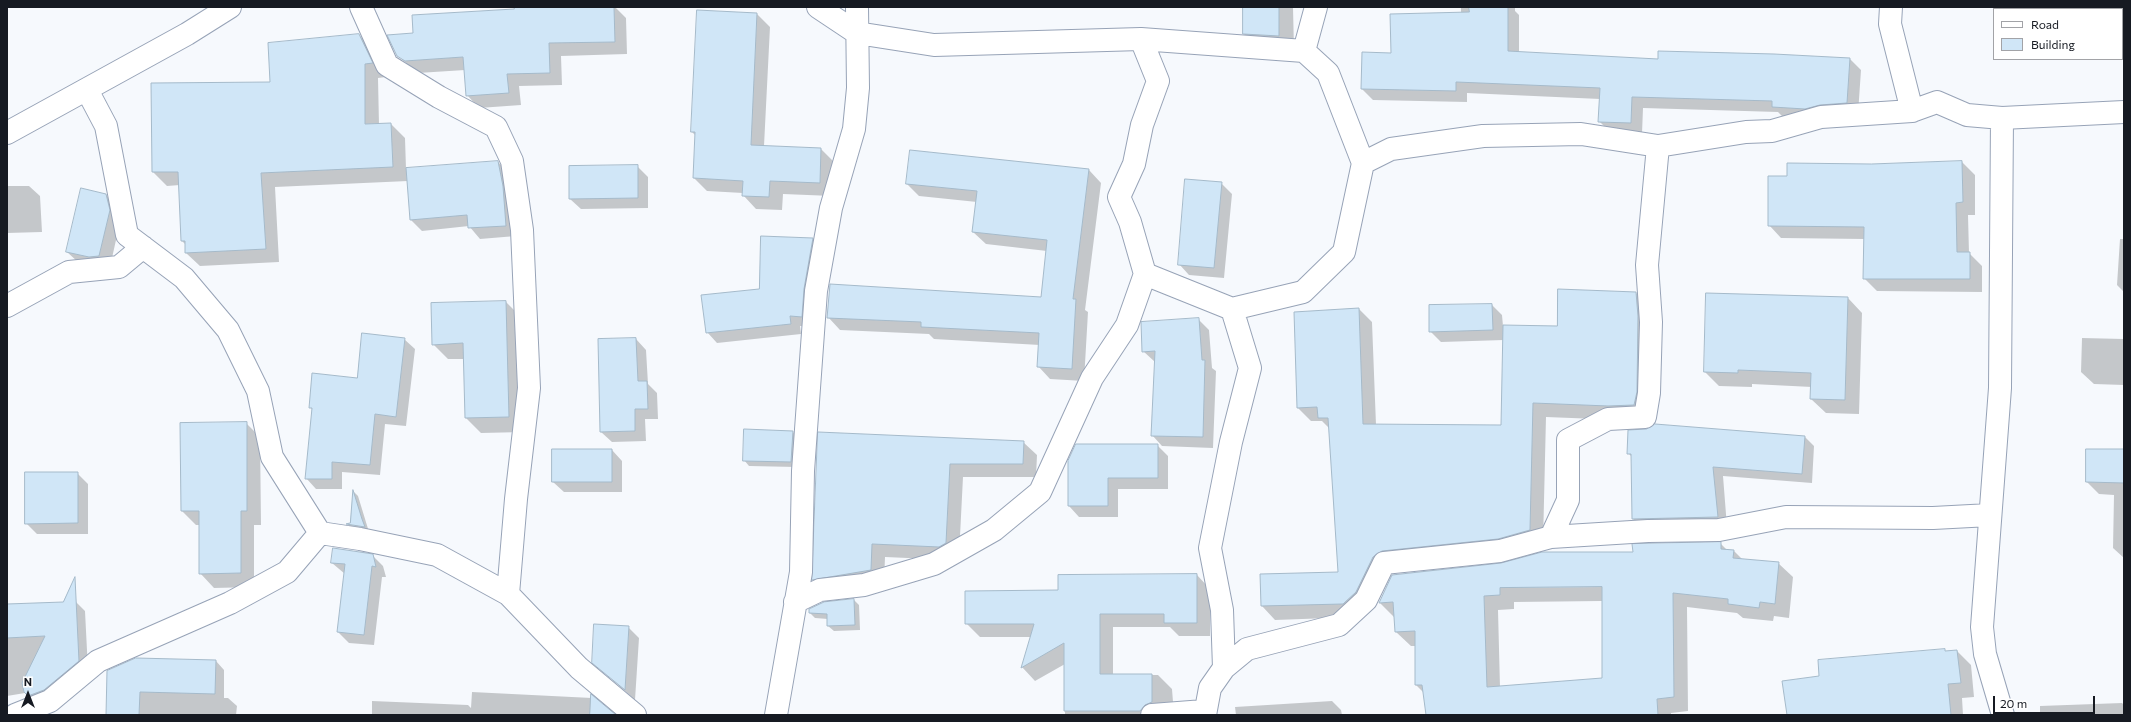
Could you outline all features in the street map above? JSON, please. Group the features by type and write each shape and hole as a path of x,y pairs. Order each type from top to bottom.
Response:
{"street":[{"path":"7,133 187,34 230,7"},
{"path":"361,7 387,65 439,97 496,127 512,161 522,230 530,388 516,498 508,594"},
{"path":"818,7 857,33 934,45 1141,39 1304,51 1328,73 1363,163 1344,252 1303,292 1232,309 1145,274"},
{"path":"776,715 800,572 803,471 816,291 831,208 854,129 858,88 857,7"},
{"path":"1304,51 1316,7"},
{"path":"1891,7 1890,24 1912,111"},
{"path":"795,602 820,590 864,585 934,564 994,530 1040,492 1092,378 1127,325 1145,274 1130,222 1119,197 1134,164 1142,125 1158,81 1141,39"},
{"path":"87,90 106,126 127,235 184,278 228,330 258,391 272,457 320,533 360,539 437,555 508,594 579,668 635,715"},
{"path":"1363,163 1391,148 1483,136 1581,134 1658,146 1746,132 1772,131 1821,117 1912,111 1937,102 1967,115 2002,118 2124,112"},
{"path":"2002,118 2000,388 1982,627 1985,654 1993,687 2003,715"},
{"path":"1551,537 1568,500 1568,440 1608,419 1645,417 1649,394 1651,322 1647,265 1658,146"},
{"path":"7,306 69,272 119,267 143,247"},
{"path":"1224,668 1222,610 1210,548 1231,442 1250,368 1232,309"},
{"path":"1152,715 1204,713 1210,688 1224,668 1247,649 1339,625 1366,600 1384,563 1500,551 1551,537 1648,531 1719,530 1786,516 1933,518 1990,515"},
{"path":"15,715 50,701 98,662 230,603 287,572 320,533"}],"building":[{"path":"514,7 614,7 615,42 549,43 550,73 507,74 509,93 466,96 463,57 405,61 397,56 387,35 413,33 412,15 514,9"},
{"path":"1243,7 1279,7 1279,36 1243,34"},
{"path":"1469,7 1508,7 1508,51 1658,59 1658,51 1774,54 1850,58 1847,103 1820,105 1805,109 1772,107 1772,101 1632,97 1631,123 1598,122 1600,88 1456,82 1456,91 1361,89 1362,52 1391,53 1390,14 1469,12"},
{"path":"697,10 757,13 751,145 821,148 820,183 770,181 769,197 742,196 743,181 693,178 695,132 691,132"},
{"path":"359,34 373,63 365,64 365,124 391,123 393,167 261,173 266,249 185,253 185,241 181,241 178,172 152,172 151,83 270,82 268,43"},
{"path":"910,150 1089,169 1073,299 1076,299 1072,369 1037,367 1039,333 921,327 921,322 827,318 830,284 1041,297 1047,240 972,232 977,191 906,184"},
{"path":"498,161 503,186 506,226 468,228 467,215 410,220 406,168"},
{"path":"1962,161 1963,202 1956,203 1957,252 1970,252 1970,279 1863,279 1864,227 1768,226 1768,176 1787,176 1787,163 1871,164"},
{"path":"638,165 638,198 569,199 569,166"},
{"path":"1185,179 1222,182 1214,268 1178,265"},
{"path":"81,188 106,194 110,210 99,256 89,257 66,252"},
{"path":"761,236 813,238 804,289 802,317 790,316 791,324 706,333 701,295 759,289"},
{"path":"1558,289 1636,292 1638,316 1637,392 1634,405 1608,406 1533,403 1530,530 1498,539 1382,551 1373,557 1356,592 1343,604 1261,606 1260,574 1338,572 1328,418 1318,418 1317,407 1297,408 1294,312 1359,308 1363,424 1501,425 1503,325 1557,326"},
{"path":"1706,293 1848,297 1845,400 1810,399 1811,373 1738,370 1738,373 1704,372"},
{"path":"506,301 509,417 465,418 463,343 432,345 431,303"},
{"path":"1492,304 1493,330 1429,332 1429,305"},
{"path":"1199,318 1202,360 1205,360 1203,437 1151,436 1155,351 1142,352 1141,322"},
{"path":"362,333 405,338 396,417 375,414 370,465 332,462 332,479 305,479 312,408 309,408 312,373 357,378"},
{"path":"636,338 638,381 647,381 648,409 635,409 635,431 600,432 598,339"},
{"path":"247,422 247,511 241,511 241,573 199,574 199,511 181,511 180,423"},
{"path":"1655,424 1805,436 1802,474 1713,467 1718,517 1632,519 1631,454 1627,454 1628,430 1646,429"},
{"path":"744,429 793,431 791,462 743,461"},
{"path":"818,432 1024,441 1023,464 950,464 946,543 939,547 872,544 871,570 812,580"},
{"path":"1076,444 1158,444 1158,478 1108,478 1108,506 1068,506 1068,461"},
{"path":"552,449 612,449 612,482 552,482"},
{"path":"2086,449 2124,449 2124,483 2086,482"},
{"path":"25,472 78,472 78,523 25,524"},
{"path":"353,490 365,527 346,524 350,523"},
{"path":"1721,542 1721,549 1734,550 1733,558 1779,562 1775,604 1760,602 1759,608 1728,604 1728,599 1673,593 1674,697 1657,699 1658,715 1426,715 1422,685 1415,685 1415,631 1395,632 1393,602 1379,603 1392,575 1501,563 1542,552 1633,552 1632,544","holes":["1602,587 1602,678 1487,687 1484,596 1500,595 1500,588"]},
{"path":"333,548 373,554 376,567 372,566 364,635 337,632 345,564 331,563"},
{"path":"1197,574 1197,623 1164,623 1164,614 1100,614 1100,674 1152,674 1152,702 1145,705 1140,711 1064,711 1064,643 1021,668 1034,624 965,624 965,591 1058,590 1058,575"},
{"path":"75,577 79,661 44,690 28,696 24,692 22,683 45,636 7,638 7,604 63,602"},
{"path":"854,599 855,625 827,626 827,614 809,613 809,609 824,602"},
{"path":"594,624 629,626 625,690 592,663"},
{"path":"1945,649 1945,651 1957,650 1961,683 1948,684 1951,715 1787,715 1782,681 1819,676 1818,660"},
{"path":"136,658 216,660 215,694 140,692 139,715 106,715 107,671"},
{"path":"591,694 616,715 590,715"}]}
